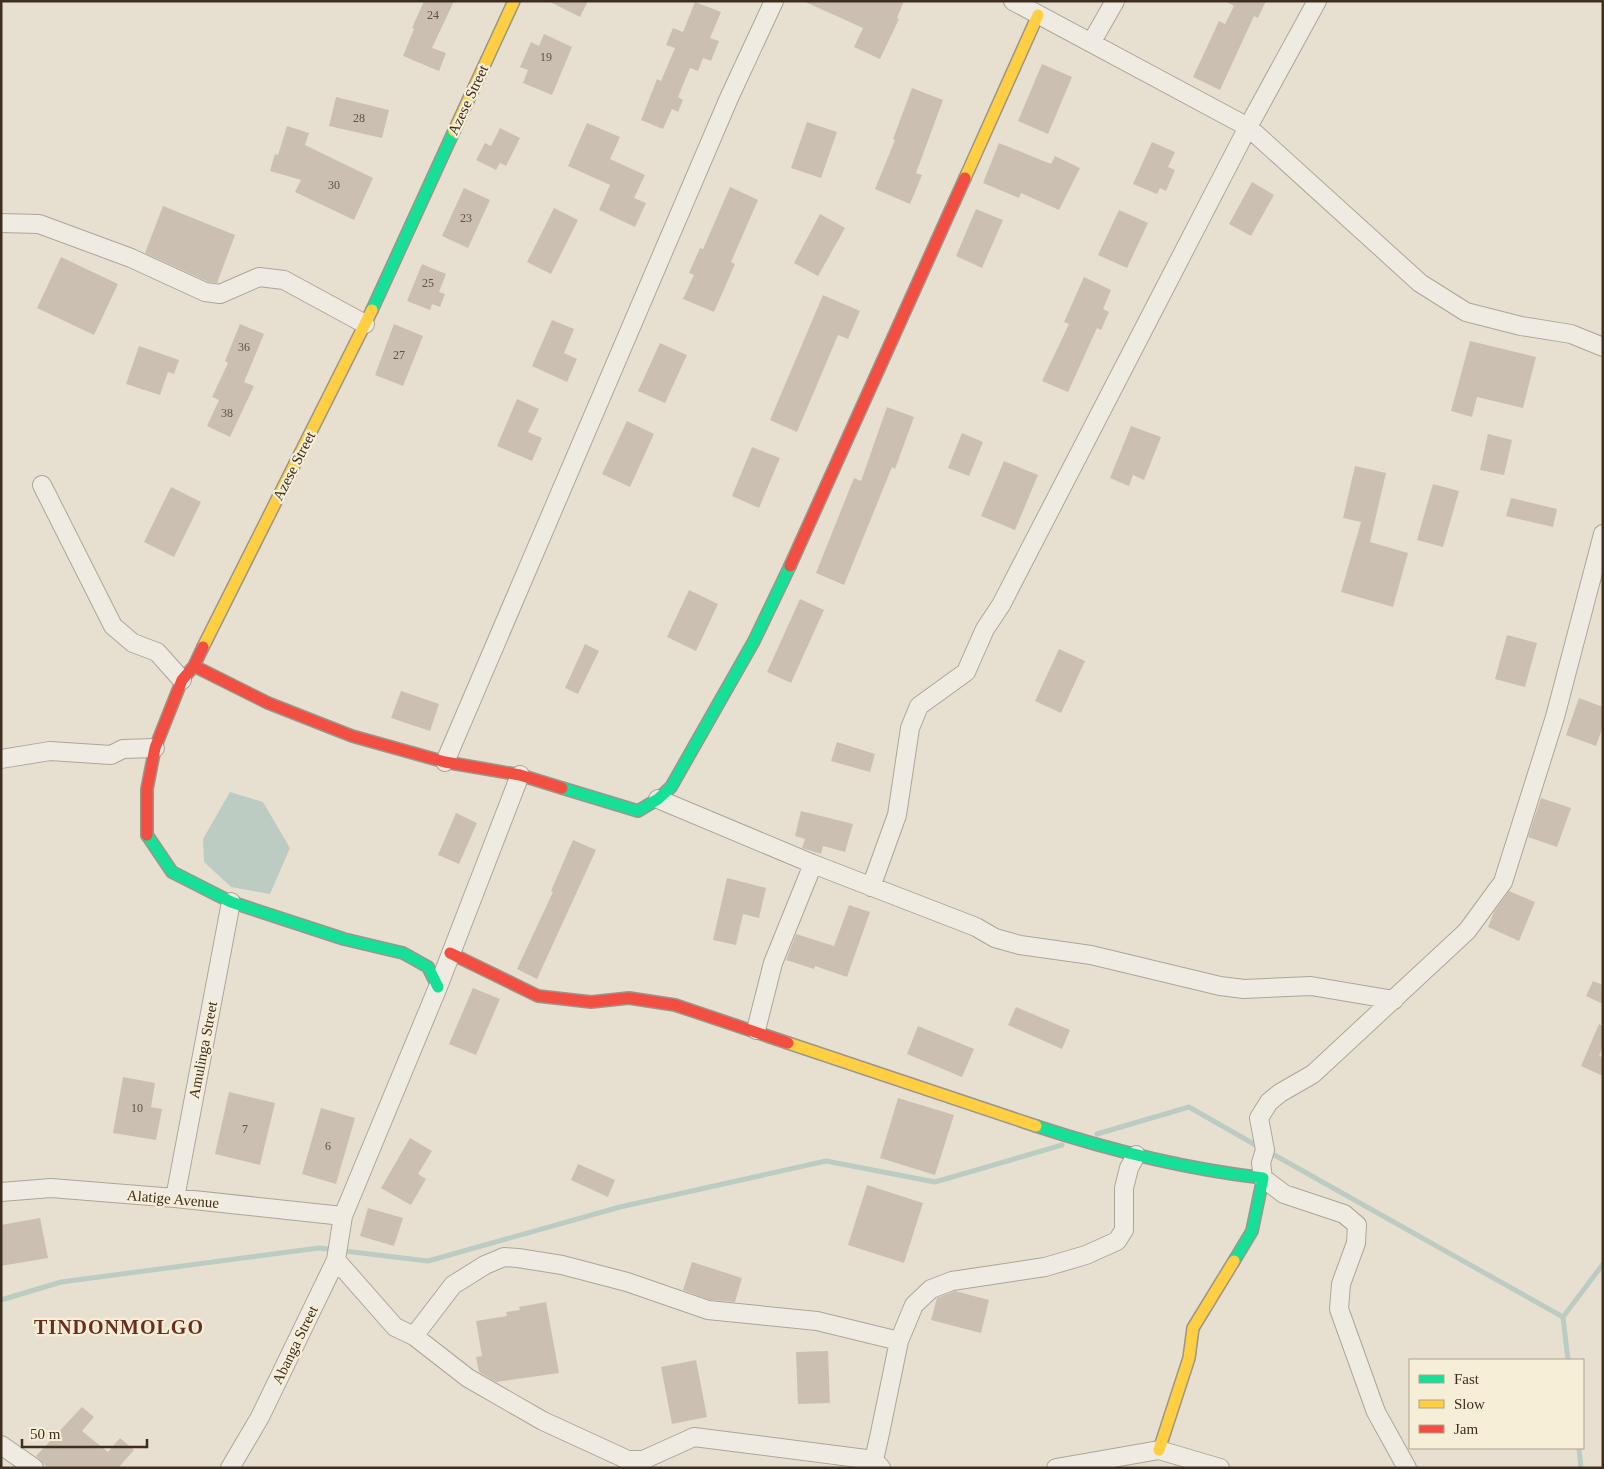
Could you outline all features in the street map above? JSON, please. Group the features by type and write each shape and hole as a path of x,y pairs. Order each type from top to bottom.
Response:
{"street":[{"name":"Azese Street","path":"438,987 428,967 403,953 344,939 231,902 172,872 146,832 147,789 154,748 182,680 194,666 365,324 514,1"},
{"path":"445,762 729,98 774,1"},
{"path":"1013,1 1248,127 1420,283 1466,312 1521,326 1571,334 1603,347"},
{"path":"1091,43 1115,1"},
{"path":"871,888 897,814 910,728 919,706 966,672 985,629 1001,605 1248,127 1317,1"},
{"path":"194,666 268,703 352,736 445,762 520,775 638,811 658,799 671,787 754,641 819,504 1038,14"},
{"path":"1,224 40,224 131,258 205,292 220,294 260,277 284,280 365,324"},
{"path":"42,485 113,626 133,643 157,652 182,680"},
{"path":"1159,1450 1189,1358 1193,1328 1252,1231 1263,1178 1261,1163 1265,1150 1259,1118 1269,1102 1280,1093 1313,1074 1467,931 1503,882 1555,717 1603,534"},
{"path":"1,759 50,751 111,755 123,749 154,748"},
{"name":"Abanga Street","path":"230,1468 260,1417 336,1260 343,1216 438,987 520,775"},
{"path":"658,799 871,888 976,927 995,938 1020,945 1092,955 1220,986 1244,989 1311,986 1394,1000"},
{"path":"756,1030 773,963 814,864"},
{"name":"Amulinga Street","path":"175,1198 231,902"},
{"path":"450,953 538,996 591,1002 629,998 675,1005 756,1030 1072,1138 1210,1172 1263,1178 1284,1194 1344,1214 1357,1225 1356,1243 1341,1284 1339,1309 1376,1412 1407,1468"},
{"path":"336,1260 395,1327 414,1336 468,1378 543,1421 628,1460 643,1460 694,1437 874,1465 899,1341 914,1305 931,1289 952,1281 1045,1267 1086,1255 1117,1241 1124,1230 1124,1188 1129,1168 1136,1155"},
{"name":"Alatige Avenue","path":"1,1192 51,1188 175,1198 343,1216"},
{"path":"414,1336 454,1285 484,1265 504,1257 511,1257 562,1265 626,1282 708,1310 817,1321 899,1341"},
{"path":"1,1445 34,1468"},
{"path":"1056,1468 1159,1450 1220,1468"}],"shaded area":[{"path":"230,792 263,802 290,848 270,894 231,887 204,862 203,839"}],"building":[{"path":"424,1 454,1 432,48 446,53 439,71 403,56 414,29 412,28"},
{"path":"548,1 588,1 580,17"},
{"path":"803,1 904,1 897,18 899,19 880,59 854,47 863,28"},
{"path":"1225,1 1266,1 1258,18 1254,16 1220,90 1193,77 1219,21 1225,24 1234,6"},
{"path":"695,2 721,12 710,38 719,41 711,61 703,58 698,71 690,68 678,97 683,100 678,112 672,109 663,129 641,120 657,79 661,81 675,48 666,45 673,28 683,32"},
{"path":"544,34 572,47 552,95 523,83 528,70 520,67 531,42 539,46"},
{"path":"1042,64 1072,77 1048,134 1018,121"},
{"path":"912,88 943,100 916,173 922,175 910,204 875,189 895,140 893,139"},
{"path":"336,97 389,110 382,138 329,126"},
{"path":"807,122 837,132 821,178 791,168"},
{"path":"587,123 620,137 610,159 645,175 634,198 646,203 635,227 599,210 610,185 568,166"},
{"path":"287,126 309,133 305,145 373,178 354,220 295,192 301,180 270,171 275,154 278,155"},
{"path":"500,128 520,138 506,166 500,163 496,170 476,160 485,143 491,146"},
{"path":"1152,142 1175,152 1168,167 1175,170 1166,191 1160,188 1157,194 1133,184"},
{"path":"999,143 1051,164 1055,156 1080,168 1059,210 1021,193 1019,198 983,183"},
{"path":"1252,182 1274,195 1251,236 1229,224"},
{"path":"730,187 758,200 731,262 735,264 714,312 683,299 694,275 689,273 700,248 703,249"},
{"path":"464,188 490,200 468,248 442,236"},
{"path":"163,206 235,235 217,283 208,282 145,253"},
{"path":"554,208 578,220 551,274 527,262"},
{"path":"976,209 1003,220 982,268 956,256"},
{"path":"1119,210 1148,223 1127,268 1098,255"},
{"path":"820,214 845,228 818,276 794,263"},
{"path":"61,257 118,284 94,335 37,308"},
{"path":"422,264 446,274 439,292 445,294 440,307 432,304 430,310 407,301"},
{"path":"1084,277 1111,290 1103,309 1109,312 1101,330 1097,328 1068,392 1042,381 1069,324 1064,322"},
{"path":"823,295 860,311 848,339 838,335 797,432 770,420"},
{"path":"552,320 574,329 564,353 577,359 567,382 532,366"},
{"path":"240,324 264,334 244,382 254,386 230,437 207,426 219,400 212,397 228,363 225,361"},
{"path":"394,324 423,336 403,386 375,375"},
{"path":"1470,341 1536,357 1523,408 1477,397 1472,417 1451,411"},
{"path":"660,343 687,355 665,403 638,391"},
{"path":"139,346 179,360 174,374 168,372 160,395 126,384"},
{"path":"517,399 539,409 528,432 542,438 532,461 497,446"},
{"path":"887,407 914,417 895,469 892,467 844,585 816,573 854,478 861,481"},
{"path":"627,421 654,434 630,487 602,474"},
{"path":"1131,426 1161,437 1144,480 1133,475 1129,486 1110,478"},
{"path":"962,433 983,442 969,476 948,468"},
{"path":"1488,434 1512,440 1504,475 1480,470"},
{"path":"752,447 780,458 759,508 732,496"},
{"path":"1004,461 1038,475 1015,530 981,516"},
{"path":"1355,466 1386,473 1370,542 1408,553 1393,607 1341,592 1361,522 1343,518"},
{"path":"1433,484 1459,491 1443,547 1417,540"},
{"path":"171,487 201,502 174,557 144,542"},
{"path":"1511,498 1557,509 1553,527 1506,516"},
{"path":"689,590 718,604 696,651 667,637"},
{"path":"800,599 824,610 791,683 767,672"},
{"path":"1507,635 1537,643 1525,687 1495,679"},
{"path":"585,644 599,651 578,694 565,688"},
{"path":"1059,649 1085,661 1061,713 1035,701"},
{"path":"401,691 439,704 430,731 391,718"},
{"path":"1579,698 1603,707 1603,726 1596,746 1566,735"},
{"path":"837,742 875,754 870,772 831,761"},
{"path":"1541,798 1571,808 1557,847 1528,837"},
{"path":"801,811 853,824 845,852 823,846 821,854 802,848 805,839 795,836"},
{"path":"456,813 477,823 459,864 438,855"},
{"path":"573,840 596,850 537,979 517,969 553,892 551,891"},
{"path":"727,878 766,888 759,918 743,914 736,945 713,940"},
{"path":"1509,891 1535,902 1519,941 1488,927 1494,912"},
{"path":"849,905 870,912 847,977 815,966 814,969 786,960 796,934 834,946"},
{"path":"1593,981 1603,985 1603,1004 1586,996"},
{"path":"473,988 500,999 476,1055 449,1044"},
{"path":"1016,1007 1070,1030 1062,1049 1008,1025"},
{"path":"1599,1024 1603,1026 1603,1046 1599,1056 1603,1057 1603,1076 1581,1066"},
{"path":"918,1026 974,1049 962,1077 907,1054"},
{"path":"123,1077 155,1083 151,1107 162,1109 156,1140 113,1133"},
{"path":"229,1092 275,1103 260,1165 215,1154"},
{"path":"898,1098 954,1115 935,1175 880,1158"},
{"path":"321,1108 355,1118 336,1184 302,1174"},
{"path":"410,1138 432,1151 418,1174 426,1179 411,1205 381,1188"},
{"path":"578,1164 615,1180 608,1197 571,1180"},
{"path":"867,1185 923,1203 904,1263 848,1245"},
{"path":"368,1208 403,1218 394,1246 360,1236"},
{"path":"40,1218 48,1258 1,1266 1,1225"},
{"path":"692,1262 742,1278 735,1302 710,1300 683,1290"},
{"path":"955,1291 989,1300 981,1333 931,1320 937,1298"},
{"path":"546,1302 559,1373 496,1382 479,1372 476,1357 482,1356 476,1321 507,1316 506,1312 520,1310 519,1307"},
{"path":"828,1351 830,1403 798,1404 796,1352"},
{"path":"696,1360 707,1417 672,1424 661,1367"},
{"path":"82,1407 94,1417 82,1431 108,1452 120,1438 134,1450 118,1468 48,1468 36,1456"}],"waterway":[{"path":"1097,1134 1189,1107 1259,1147"},
{"path":"1,1300 61,1282 319,1248 428,1261 620,1207 826,1161 935,1182 1062,1145"},
{"path":"1269,1152 1563,1317"},
{"path":"1568,1359 1563,1317 1603,1264"},
{"path":"1579,1449 1581,1468"}],"traffic: fast":[{"path":"372,310 454,131"},
{"path":"562,788 638,811 658,799 671,787 754,641 790,566"},
{"path":"147,835 172,872 231,902 344,939 403,953 428,967 438,987"},
{"path":"1036,1126 1148,1158 1263,1178 1252,1231 1234,1261"}],"traffic: slow":[{"path":"454,131 514,1"},
{"path":"965,178 1038,15"},
{"path":"203,647 372,310"},
{"path":"788,1043 1036,1126"},
{"path":"1159,1450 1189,1358 1193,1328 1234,1261"}],"traffic: jam":[{"path":"790,566 965,178"},
{"path":"147,835 147,789 155,748 182,680 194,666 203,647"},
{"path":"194,666 268,703 352,736 445,762 520,775 562,788"},
{"path":"450,953 538,996 591,1002 629,998 675,1005 788,1043"}],"district":[{"name":"TINDONMOLGO","path":"119,1327"}]}
